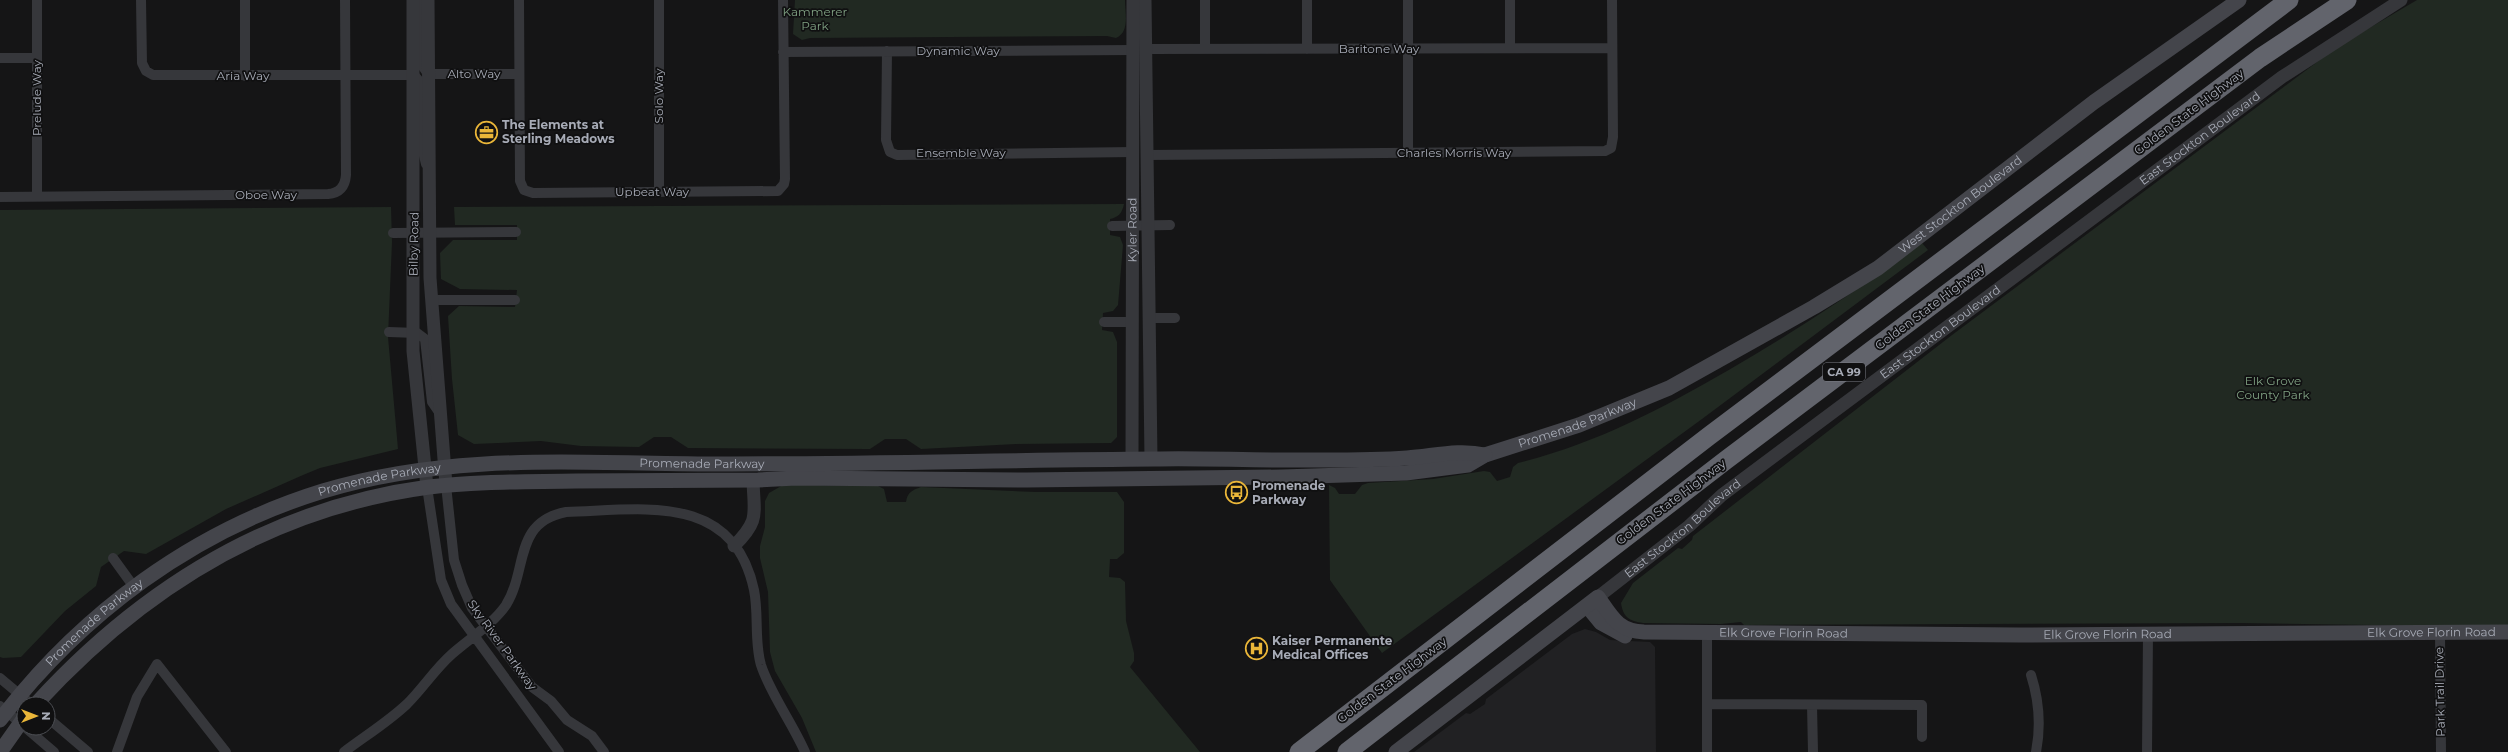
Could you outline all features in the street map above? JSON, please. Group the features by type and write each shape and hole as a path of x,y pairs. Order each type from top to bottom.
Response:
{"highway":[{"name":"Golden State Highway","path":"1299,752 1709,436 2289,0"},
{"name":"Golden State Highway","path":"1347,752 1695,484 2254,62 2347,0"}],"main road":[{"name":"West Stockton Boulevard","path":"1669,388 1814,307 1878,268 2094,102 2239,0"},
{"name":"Promenade Parkway","path":"43,696 79,658 116,626 155,596 213,559 266,533 330,510 427,487 513,482 753,480 796,478 1034,480 1349,476 1406,473 1468,465 1485,454 1579,424 1669,388"},
{"name":"Promenade Parkway","path":"2,712 70,640 134,587 196,547 274,509 345,485 425,468 446,465 504,462 721,464 991,460 1344,459 1412,458 1467,450 1485,454"},
{"path":"1349,476 1353,470 1406,464 1412,458"},
{"path":"1282,477 1287,471 1335,468 1340,466 1344,459"},
{"path":"896,478 908,472 973,471 985,466 991,460"},
{"path":"796,478 817,472 884,472 892,467 894,462"},
{"name":"Elk Grove Florin Road","path":"1593,602 1609,614 1624,629 1644,632 1707,634 2019,635 2148,633 2508,632"},
{"name":"East Stockton Boulevard","path":"1396,752 1593,602"},
{"path":"0,752 16,733"}],"street":[{"name":"Prelude Way","path":"37,0 37,196"},
{"name":"Aria Way","path":"141,0 141,59 144,68 149,74 157,76 414,75"},
{"path":"245,0 245,76"},
{"name":"Oboe Way","path":"0,197 333,194 341,189 345,180 345,0"},
{"name":"Bilby Road","path":"413,0 415,232 413,332 415,381 427,487"},
{"path":"419,0 421,64 428,74"},
{"name":"Bilby Road","path":"428,0 429,232 431,300 446,465 446,485"},
{"name":"Upbeat Way","path":"519,0 520,181 524,190 533,193 773,192 782,188 785,179 783,0"},
{"name":"Solo Way","path":"659,0 659,192"},
{"name":"Kyler Road","path":"1134,0 1140,50 1147,153 1151,459"},
{"path":"1139,0 1140,50"},
{"name":"Kyler Road","path":"1132,459 1131,322 1134,152 1140,50 1145,0"},
{"path":"1205,0 1205,49"},
{"path":"1307,0 1307,49"},
{"path":"1408,0 1408,154"},
{"path":"1510,0 1510,48"},
{"name":"Charles Morris Way","path":"1147,153 1408,154 1590,152 1611,148 1613,137 1612,0"},
{"name":"East Stockton Boulevard","path":"1593,602 1689,526 1729,491 2282,77 2401,0"},
{"name":"Baritone Way","path":"1140,50 1612,48"},
{"name":"Dynamic Way","path":"783,52 1140,50"},
{"name":"Ensemble Way","path":"887,51 886,140 890,152 897,155 1134,152"},
{"path":"0,58 37,58"},
{"name":"Alto Way","path":"428,74 519,74"},
{"path":"414,75 420,82 422,89 422,147 429,169"},
{"path":"1112,226 1170,225"},
{"path":"393,233 516,232"},
{"path":"431,300 513,300"},
{"path":"1150,318 1176,318"},
{"path":"1104,322 1137,323 1142,330 1143,385 1151,410"},
{"path":"389,332 413,332 422,336 426,342 430,397 434,407 441,415"},
{"path":"734,546 751,529 754,514 753,480"},
{"name":"Sky River Parkway","path":"446,485 452,548 458,572 472,608 532,687 551,701 567,720 592,736 604,752"},
{"name":"Sky River Parkway","path":"427,487 441,580 451,604 559,752"},
{"path":"344,752 406,705 444,662 500,614 511,597 518,579 522,552 529,535 546,519 559,513 660,509 678,511 696,517 713,526 734,546 744,562 754,589 758,646 761,665 805,752"},
{"path":"113,558 134,587"},
{"name":"Park Trail Drive","path":"2440,632 2441,752"},
{"path":"2147,752 2148,633"},
{"path":"1707,634 1707,752"},
{"path":"117,752 137,697 157,664 226,752"},
{"path":"2031,675 2038,706 2039,726 2036,752"},
{"path":"0,678 20,694"},
{"path":"1708,704 1922,704 1922,737"},
{"path":"1812,705 1813,752"},
{"path":"2,712 16,720"},
{"path":"56,725 88,752"},
{"path":"37,736 54,752"}],"shaded area":[{"path":"1585,629 1596,632 1610,640 1650,642 1655,647 1656,752 1414,752 1466,713 1470,714 1485,704 1486,699 1572,634"}],"green space":[{"name":"Kammerer Park","path":"795,0 1125,0 1126,22 1123,31 1116,38 1107,36 810,38 802,40 793,34"},
{"name":"Elk Grove County Park","path":"2417,0 2508,0 2508,627 2241,623 1744,625 1741,622 1721,624 1643,623 1634,621 1625,615 1621,603 1633,583 1678,548 1682,549 1692,540 1693,536 1952,335 2337,47"},
{"path":"1124,204 1120,214 1110,219 1110,235 1120,237 1123,245 1118,305 1113,311 1103,313 1102,330 1113,332 1117,342 1117,437 1111,443 1016,444 921,449 906,439 885,439 870,449 688,448 671,437 654,437 639,447 581,446 541,441 474,444 458,435 452,379 448,316 459,306 515,307 517,290 460,289 441,279 440,253 453,240 517,240 517,225 455,225 454,207"},
{"path":"391,207 392,242 388,337 398,449 320,468 303,475 226,509 146,554 124,551 101,567 96,586 65,611 21,657 0,657 0,210"},
{"path":"1922,243 1928,250 1702,419 1382,653 1330,580 1329,485 1335,488 1339,494 1355,494 1362,485 1368,483 1433,479 1484,471 1490,472 1497,481 1510,477 1513,467 1518,463 1574,446 1600,436 1651,412 1727,371 1826,310"},
{"path":"783,485 878,486 884,489 887,502 906,502 910,492 921,487 1036,492 1117,492 1124,502 1124,553 1117,559 1110,559 1109,577 1120,578 1125,582 1126,621 1134,653 1134,661 1130,667 1200,752 816,752 802,718 775,671 770,652 768,592 760,558 760,546 765,527 765,501 769,493"}],"place":[{"name":"The Elements at Sterling Meadows","path":"487,132"},
{"name":"Promenade Parkway","path":"1236,493"},
{"name":"Kaiser Permanente Medical Offices","path":"1257,648"}]}
